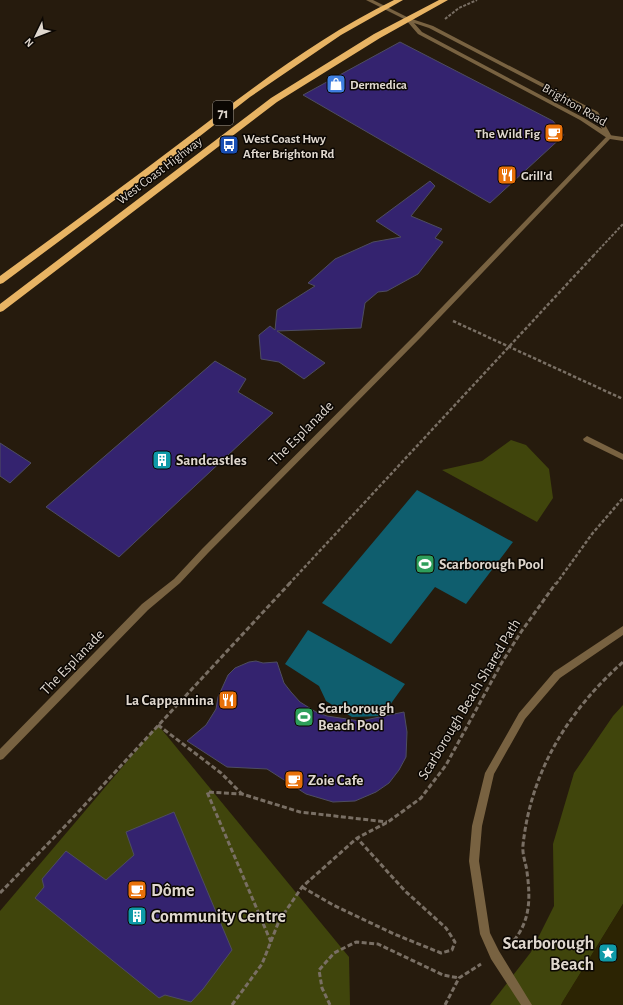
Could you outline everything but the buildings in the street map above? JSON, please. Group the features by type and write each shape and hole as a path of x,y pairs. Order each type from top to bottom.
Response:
{"highway":[{"name":"West Coast Highway","path":"0,281 183,145 247,95 338,33 399,0"},
{"name":"West Coast Highway","path":"0,309 274,100 377,36 444,0"}],"street":[{"name":"Brighton Road","path":"369,0 407,19 431,27 596,113 609,137"},
{"name":"Brighton Road","path":"407,19 420,33 582,119 609,137"},
{"path":"609,137 623,139"},
{"name":"The Esplanade","path":"0,756 145,608 178,581 205,551 438,314 609,137"},
{"path":"587,439 623,456"},
{"path":"527,1005 495,955 485,934 474,861 477,826 490,773 522,716 557,674 623,630"}],"path":[{"path":"441,22 459,8 476,0"},
{"path":"0,893 68,823 623,224"},
{"path":"438,314 623,399"},
{"name":"Scarborough Beach Shared Path","path":"232,1005 262,964 279,921 302,886 357,838 388,822 421,798 446,765 501,664 521,632 592,534 623,498"},
{"path":"445,1005 459,978 510,945 523,931 528,917 529,900 527,873 523,850 531,801 546,760 571,718 596,686 623,662"},
{"path":"158,725 221,773 242,794"},
{"path":"271,942 207,792 242,794 300,812 388,822"},
{"path":"302,886 333,905 394,934 441,953 452,950 455,942 446,928 406,891 357,838"},
{"path":"330,1005 322,988 320,970 334,953 356,942 378,944 443,975 459,978"}],"green space":[{"path":"511,440 526,445 549,469 553,498 537,522 442,470 482,461"},
{"path":"623,705 623,904 561,1005 490,1005 531,952 554,906 553,844 574,773 613,716"},
{"path":"158,725 349,957 350,1005 0,1005 0,911"}],"sand":[{"name":"Scarborough Beach","path":"623,904 623,1005 561,1005 563,1001"}],"water":[{"name":"Scarborough Pool","path":"417,490 513,542 466,604 435,587 391,644 322,603"},
{"path":"308,630 405,684 382,716 352,717 326,701 319,686 285,664"}],"place":[{"name":"Dermedica","path":"336,84"},
{"name":"The Wild Fig","path":"554,133"},
{"name":"West Coast Hwy After Brighton Rd","path":"229,145"},
{"name":"Grill'd","path":"507,175"},
{"name":"Sandcastles","path":"162,460"},
{"name":"Scarborough Pool","path":"425,564"},
{"name":"La Cappannina","path":"228,700"},
{"name":"Scarborough Beach Pool","path":"304,717"},
{"name":"Zoie Cafe","path":"294,780"},
{"name":"Dôme","path":"137,890"},
{"name":"Community Centre","path":"137,916"},
{"name":"Scarborough Beach","path":"608,953"}]}
